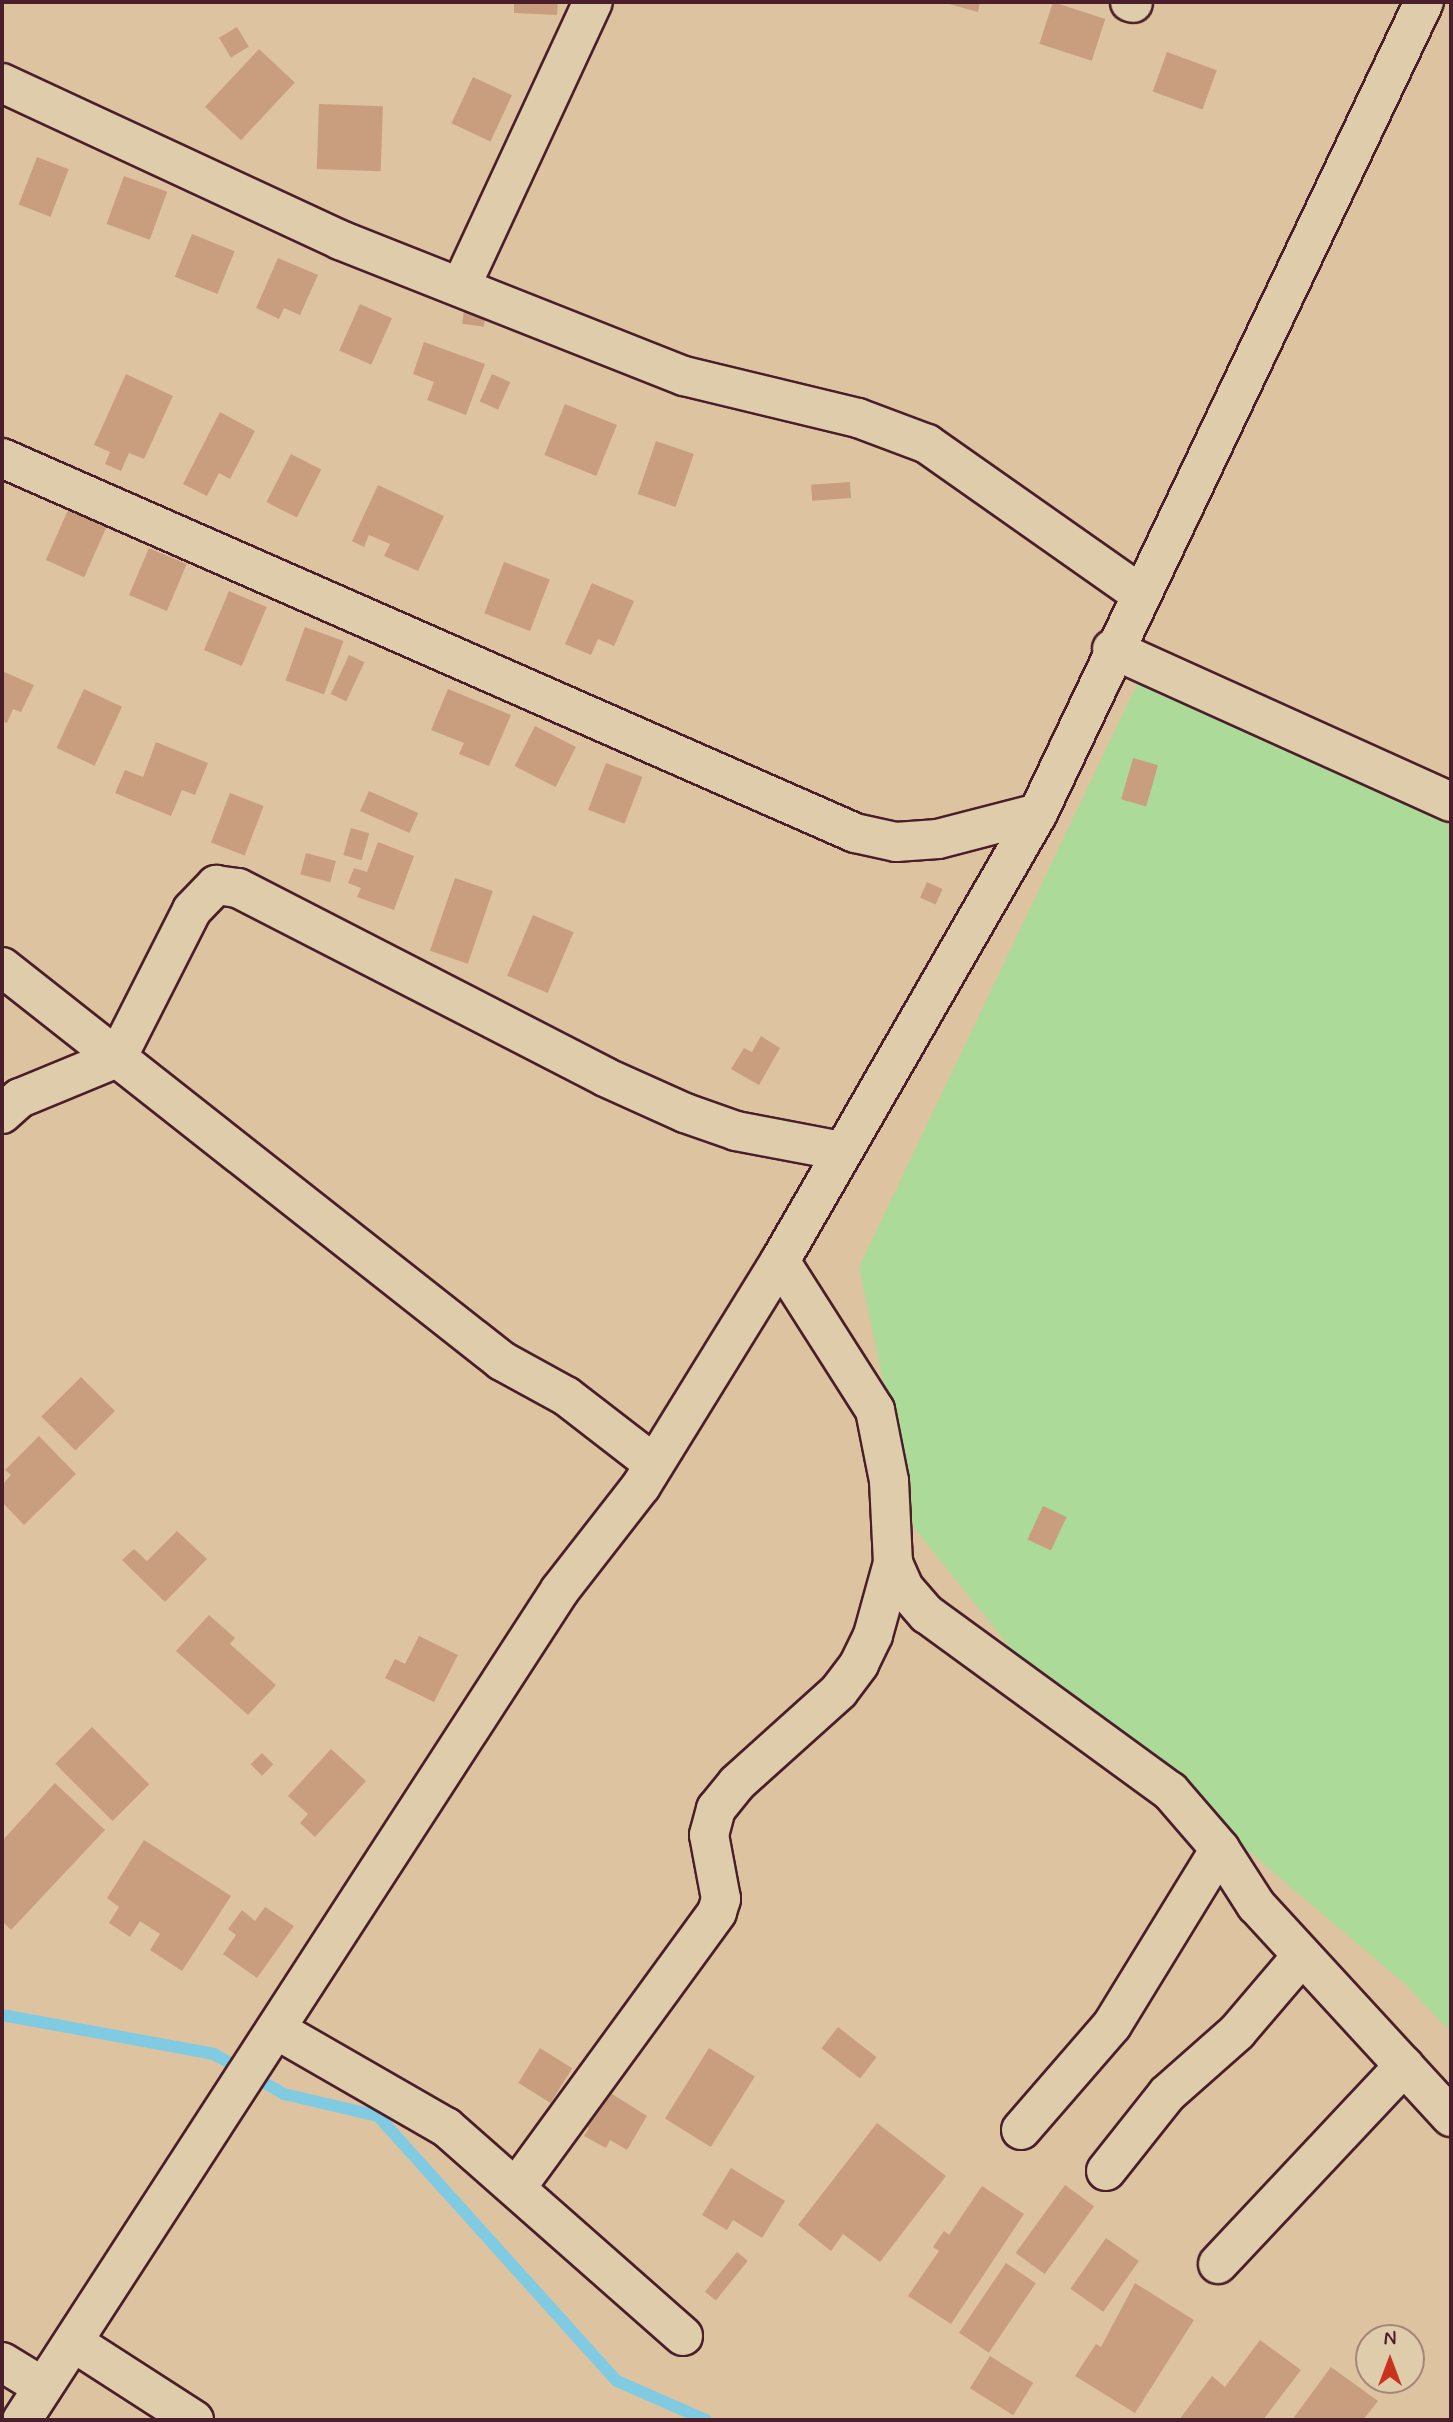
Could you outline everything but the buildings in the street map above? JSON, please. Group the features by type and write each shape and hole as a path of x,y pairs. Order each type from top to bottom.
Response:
{"street":[{"path":"461,286 593,2"},
{"path":"22,2420 561,1590 654,1464 780,1261 1038,813 1112,649 1424,2"},
{"path":"2,83 340,240 684,376 858,418 927,444 1139,593"},
{"path":"2,458 855,833 896,842 938,839 1038,813"},
{"path":"1112,649 1451,802"},
{"path":"2,1114 20,1098 117,1058 192,909 216,885 238,888 605,1077 685,1113 736,1131 842,1151"},
{"path":"2,967 502,1361 566,1396 654,1464"},
{"path":"516,2188 717,1912 720,1890 709,1835 716,1809 737,1783 846,1682 873,1634 893,1563 889,1480 875,1410 780,1261"},
{"path":"893,1563 904,1588 927,1614 1170,1791 1220,1849 1256,1905 1451,2117"},
{"path":"1021,2130 1112,2025 1220,1849"},
{"path":"1106,2171 1167,2094 1237,2032 1302,1956"},
{"path":"272,2038 446,2127 683,2336"},
{"path":"1219,2264 1404,2066"},
{"path":"73,2342 194,2420"},
{"path":"2,2362 43,2386"}],"green space":[{"path":"1139,680 1451,822 1451,2032 1406,1985 1013,1651 914,1528 859,1267"}],"waterway":[{"path":"2,2015 214,2054 284,2094 378,2116 617,2381 706,2420"}]}
